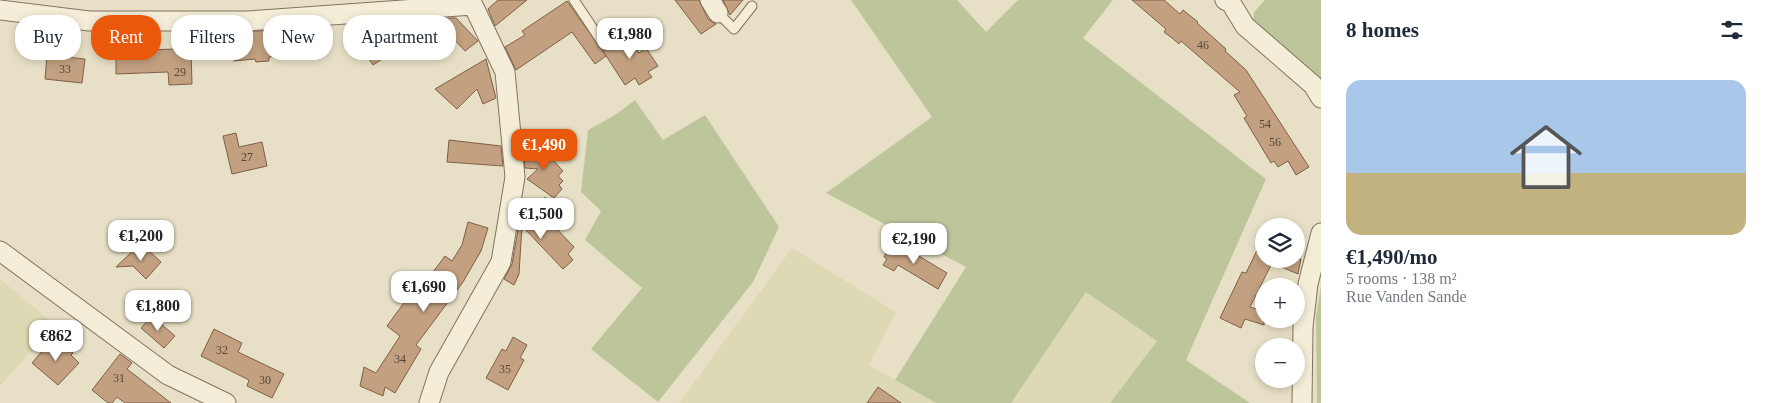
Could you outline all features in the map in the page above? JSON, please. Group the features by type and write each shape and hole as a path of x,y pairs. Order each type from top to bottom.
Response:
{"street":[{"path":"1232,1 1245,26 1313,86 1321,98"},
{"path":"0,10 89,21 248,21 476,2 505,72 515,177 500,262 439,372 429,403"},
{"path":"1302,403 1303,327 1307,293 1321,233"},
{"path":"0,252 168,375 226,403"}],"lane":[{"path":"574,0 604,45"},
{"path":"714,6 734,29 752,6"}],"shaded area":[{"path":"792,248 896,312 869,365 936,403 679,403"},
{"path":"0,279 55,325 0,386"},
{"path":"1086,291 1157,341 1110,403 1011,403"}],"green space":[{"path":"851,0 957,0 986,32 1018,0 1113,0 1083,38 1266,179 1186,360 1250,403 1110,403 1157,341 1086,292 1011,403 936,403 895,380 966,267 826,193 932,117"},
{"path":"1265,0 1321,0 1321,85 1253,21 1254,12"},
{"path":"635,100 663,140 705,115 779,227 753,282 658,402 591,349 642,288 585,240 601,211 581,192 588,130 615,115"},
{"path":"1321,286 1321,403 1317,403 1316,316"}],"building":[{"path":"498,0 527,0 495,26 488,9"},
{"path":"675,0 699,0 708,19 716,24 701,34"},
{"path":"723,0 743,0 730,15"},
{"path":"1132,0 1164,0 1180,14 1183,10 1198,22 1246,70 1309,167 1296,175 1288,161 1278,167 1274,161 1271,163 1244,118 1247,116 1234,95 1240,92 1181,41 1179,44 1164,32 1166,29"},
{"path":"567,1 606,56 595,64 572,32 516,70 505,47 525,35 522,31"},
{"path":"456,18 478,41 465,51 456,41"},
{"path":"253,31 263,31 263,60 269,61 256,62 255,59 253,59"},
{"path":"625,31 639,53 646,48 658,66 648,72 652,77 639,85 635,78 625,85 603,51 609,48 609,41"},
{"path":"161,49 171,49 171,60 191,60 192,84 169,85 168,72 116,74 116,60 161,60"},
{"path":"85,59 82,83 45,79 47,60"},
{"path":"486,59 496,98 483,104 477,89 457,109 435,89"},
{"path":"370,60 381,60 373,65"},
{"path":"236,133 239,147 262,142 267,166 232,174 223,136"},
{"path":"449,140 501,146 503,166 447,162"},
{"path":"538,144 563,171 558,176 563,181 559,185 562,189 554,198 527,179 538,169 525,168 524,158 529,157 527,146"},
{"path":"545,197 556,218 553,225 574,247 568,254 573,260 563,269 522,226 519,274 514,285 504,279 512,264 521,212 538,218"},
{"path":"468,222 488,228 481,251 463,282 416,345 421,349 395,393 385,387 383,396 360,386 364,367 376,373 400,336 387,326 406,300 410,303 445,256 452,261 462,245"},
{"path":"894,241 947,273 938,289 898,265 894,271 883,265 887,259 884,257"},
{"path":"138,246 144,252 147,249 161,262 146,279 133,266 116,267"},
{"path":"1255,254 1255,268 1270,268 1264,278 1255,278 1255,297 1250,307 1255,308 1255,322 1245,319 1241,328 1220,318 1242,272 1246,273"},
{"path":"1284,268 1299,268 1298,274"},
{"path":"152,316 175,336 164,348 141,328"},
{"path":"214,329 242,343 238,352 284,374 272,398 247,386 249,380 201,356"},
{"path":"513,337 527,345 520,358 524,360 508,390 486,378 502,349 506,351"},
{"path":"57,340 73,353 71,355 79,363 58,385 32,363 44,349 46,352"},
{"path":"120,354 132,363 127,369 171,403 125,403 117,397 112,403 108,403 92,390"},
{"path":"878,387 901,403 867,403"}]}
